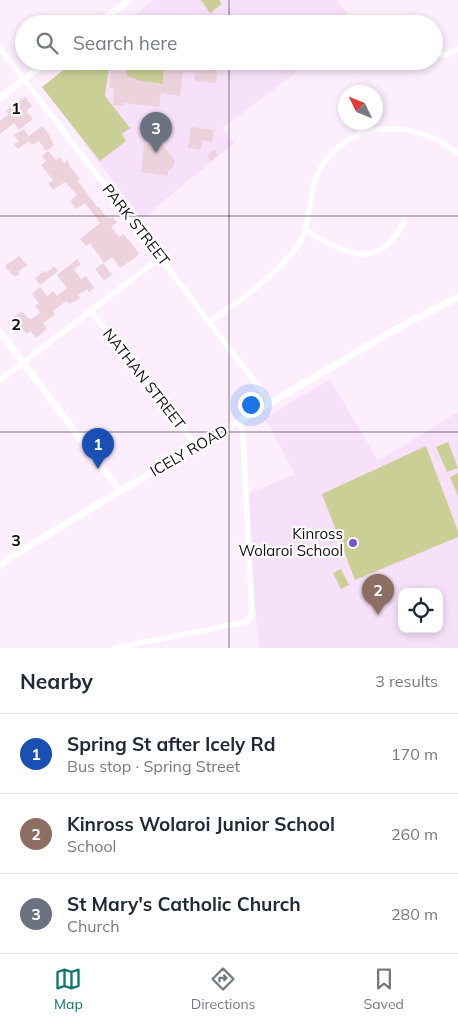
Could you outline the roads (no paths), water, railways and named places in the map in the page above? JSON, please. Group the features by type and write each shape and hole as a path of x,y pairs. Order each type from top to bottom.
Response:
{"street":[{"path":"110,15 129,0"},
{"name":"PARK STREET","path":"0,48 15,68"},
{"path":"443,54 446,55 458,49"},
{"name":"PARK STREET","path":"16,70 271,403"},
{"path":"0,98 37,70"},
{"path":"210,322 278,270 297,247 306,231 315,179 329,156 346,140 361,133 388,129 412,130 436,139 458,153"},
{"path":"306,231 349,253 368,255 382,249 396,238 404,222"},
{"path":"0,380 160,258"},
{"name":"ICELY ROAD","path":"0,566 11,557 120,491 409,322 458,297"},
{"name":"NATHAN STREET","path":"91,311 197,447"},
{"path":"0,332 120,491"},
{"path":"115,648 247,622 250,618 252,613 243,433 239,422"}],"place":[{"name":"St Mary's Catholic Church","path":"156,153"},
{"name":"Spring St after Icely Rd","path":"98,469"},
{"name":"Kinross Wolaroi School","path":"353,543"},
{"name":"Kinross Wolaroi Junior School","path":"378,615"}]}
